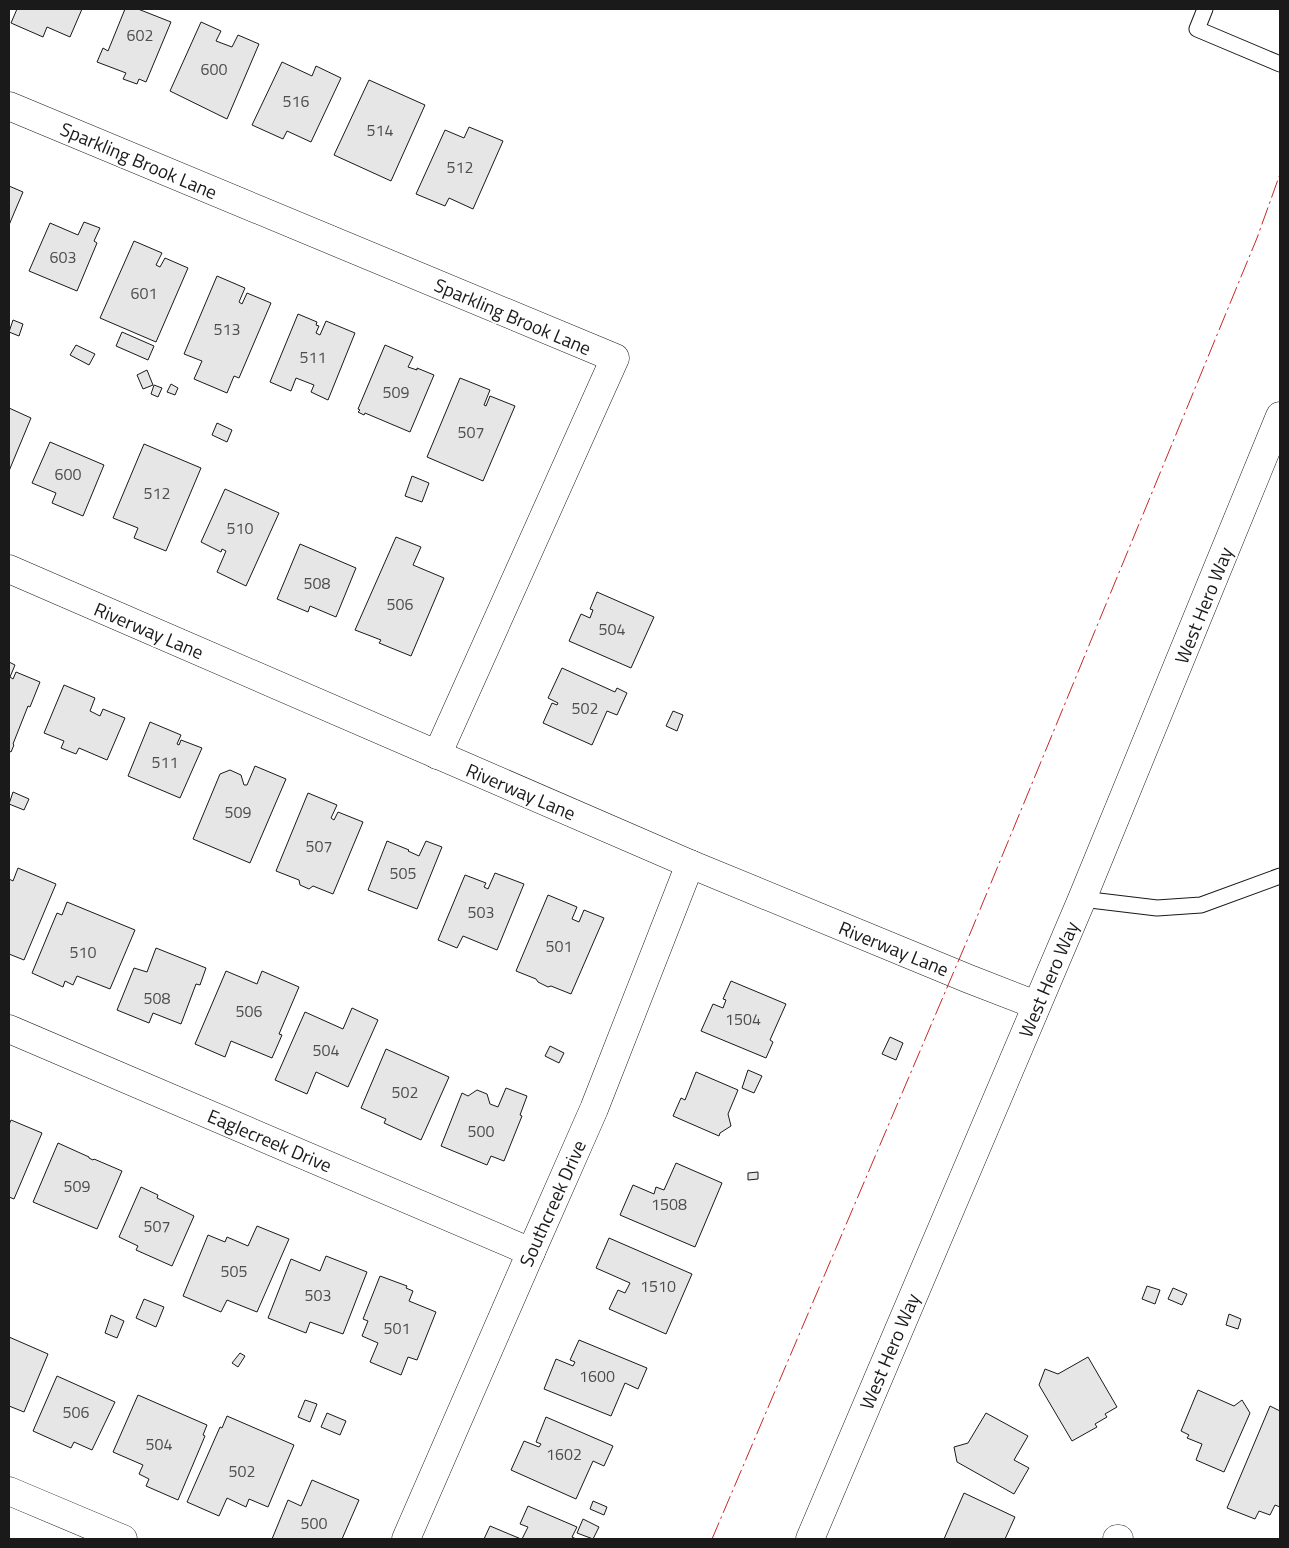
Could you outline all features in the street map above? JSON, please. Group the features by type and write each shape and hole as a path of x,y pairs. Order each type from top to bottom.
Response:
{"street":[{"name":"Sparkling Brook Lane","path":"9,106 615,358 437,755"},
{"name":"West Hero Way","path":"810,1539 1082,899 1280,416"},
{"name":"Riverway Lane","path":"9,569 690,864 1036,1005"},
{"name":"Southcreek Drive","path":"406,1539 594,1109 690,864"},
{"name":"Eaglecreek Drive","path":"9,1029 530,1252"},
{"path":"9,1491 123,1539"}],"lane":[{"path":"1205,9 1197,29 1280,64"},
{"path":"1082,899 1157,908 1201,905 1280,876"}],"building":[{"path":"17,9 82,9 70,37 47,27 43,37 11,23"},
{"path":"125,9 138,9 171,22 146,82 139,79 137,84 123,79 126,73 97,62 103,48 108,51"},
{"path":"201,22 221,31 216,41 232,47 238,35 259,44 227,119 170,91"},
{"path":"282,62 312,76 316,66 341,78 311,142 287,131 283,139 252,125"},
{"path":"369,80 425,105 391,181 334,155"},
{"path":"469,127 503,141 473,209 449,198 445,206 416,194 445,130 464,138"},
{"path":"9,186 23,192 9,225"},
{"path":"84,222 100,228 94,241 97,243 77,291 29,271 50,223 78,235"},
{"path":"134,241 162,253 156,265 160,267 165,258 188,268 156,342 100,318"},
{"path":"217,276 245,288 239,302 242,304 247,293 271,303 239,378 234,376 227,393 194,379 202,361 184,354"},
{"path":"298,314 317,322 316,325 319,326 316,333 320,335 326,321 355,333 328,400 311,392 314,385 296,378 291,391 270,382"},
{"path":"13,320 23,324 19,336 9,332"},
{"path":"122,332 154,346 148,360 116,346"},
{"path":"76,345 95,354 89,365 70,355"},
{"path":"385,345 413,357 408,367 417,370 417,368 434,375 410,432 365,413 364,415 358,412"},
{"path":"147,370 153,385 143,389 137,375"},
{"path":"460,378 490,390 484,405 486,406 490,396 515,406 483,481 427,457"},
{"path":"171,384 178,388 175,395 167,392"},
{"path":"154,385 162,388 158,397 151,394"},
{"path":"9,408 31,418 9,471"},
{"path":"217,423 232,430 227,442 212,435"},
{"path":"50,442 104,465 83,516 52,503 56,493 32,483"},
{"path":"144,444 201,468 166,551 134,538 138,528 113,518"},
{"path":"412,476 429,483 422,502 405,496"},
{"path":"225,489 279,513 246,586 217,572 226,551 222,549 221,552 201,542"},
{"path":"396,537 421,547 413,565 444,578 411,656 379,643 381,640 355,630"},
{"path":"300,544 356,568 336,617 310,606 308,612 277,599"},
{"path":"597,592 654,617 631,668 569,641 581,614 590,618 593,610 590,609"},
{"path":"9,662 15,665 10,677 13,679 16,672 40,682 30,707 28,706 11,752 9,751"},
{"path":"562,668 615,692 617,688 627,693 617,715 607,711 592,745 543,723 552,703 557,705 558,703 548,698"},
{"path":"64,685 95,698 90,711 100,716 103,709 125,718 107,760 79,748 76,754 61,748 64,741 44,733"},
{"path":"673,711 683,715 677,731 666,726"},
{"path":"150,722 181,735 177,744 179,745 181,740 202,748 180,798 128,776"},
{"path":"255,766 286,779 250,863 193,839 220,774 230,770 241,775 244,785 247,785"},
{"path":"13,792 29,799 24,810 9,804"},
{"path":"308,793 337,805 331,818 334,820 338,812 363,822 333,894 313,886 309,889 300,885 299,880 276,871"},
{"path":"387,841 419,856 426,841 442,847 417,909 368,890"},
{"path":"18,868 56,884 24,960 9,954 9,879 13,881"},
{"path":"495,873 524,884 497,950 463,936 457,948 438,940 465,875 486,883 484,887 488,889"},
{"path":"548,895 577,907 572,919 579,922 584,910 604,918 571,994 551,986 548,987 536,979 516,971"},
{"path":"67,902 135,930 110,989 77,976 73,985 65,981 63,987 32,973 57,913 62,915"},
{"path":"156,948 206,968 200,985 196,984 181,1024 153,1013 149,1023 117,1010 134,968 147,972"},
{"path":"226,971 257,984 262,971 299,987 279,1034 282,1035 272,1058 231,1041 225,1057 195,1044"},
{"path":"731,981 786,1004 770,1040 773,1042 766,1058 701,1031 713,1004 723,1008 726,1000 723,999"},
{"path":"352,1008 378,1020 348,1087 316,1072 307,1094 275,1080 305,1012 343,1029"},
{"path":"890,1037 903,1043 896,1060 882,1054"},
{"path":"550,1046 564,1053 559,1063 545,1056"},
{"path":"386,1049 449,1077 421,1140 384,1123 386,1119 361,1108"},
{"path":"748,1070 762,1076 754,1093 742,1088"},
{"path":"696,1072 738,1090 728,1114 731,1126 720,1133 719,1136 673,1116 681,1098 685,1100"},
{"path":"506,1088 527,1096 520,1115 522,1116 504,1161 491,1156 487,1165 441,1146 462,1093 468,1096 477,1090 487,1094 490,1104 498,1107"},
{"path":"11,1120 42,1133 14,1199 9,1197 9,1125"},
{"path":"58,1143 93,1160 122,1171 97,1229 33,1202"},
{"path":"676,1163 722,1183 695,1247 620,1215 633,1185 654,1194 656,1187 664,1190"},
{"path":"758,1172 758,1179 748,1180 748,1173"},
{"path":"141,1187 158,1195 157,1198 194,1216 172,1266 136,1250 138,1246 119,1237"},
{"path":"257,1226 289,1239 257,1312 227,1300 221,1312 183,1296 208,1235 225,1242 227,1237 248,1246"},
{"path":"609,1238 692,1274 666,1334 609,1309 618,1290 625,1293 630,1283 596,1268"},
{"path":"326,1256 367,1272 343,1334 310,1322 306,1333 268,1318 291,1259 320,1271"},
{"path":"380,1276 407,1286 406,1288 413,1291 409,1301 436,1312 417,1360 408,1357 401,1375 370,1362 378,1343 362,1336 368,1321 363,1319"},
{"path":"1147,1286 1160,1290 1155,1304 1142,1299"},
{"path":"1173,1288 1187,1294 1182,1305 1168,1299"},
{"path":"144,1299 164,1307 156,1327 136,1318"},
{"path":"1229,1314 1241,1319 1238,1329 1226,1325"},
{"path":"111,1315 124,1321 117,1338 105,1333"},
{"path":"9,1337 48,1354 24,1412 9,1406"},
{"path":"579,1340 647,1368 638,1389 625,1383 611,1416 544,1389 556,1359 573,1366 575,1362 570,1360"},
{"path":"240,1353 245,1356 238,1367 232,1363"},
{"path":"1088,1357 1117,1407 1105,1414 1107,1417 1095,1424 1097,1427 1072,1441 1039,1385 1045,1369 1058,1374"},
{"path":"57,1376 115,1402 92,1450 74,1442 71,1448 33,1431"},
{"path":"1198,1390 1234,1406 1242,1400 1250,1413 1224,1472 1196,1460 1202,1444 1187,1438 1189,1435 1181,1431"},
{"path":"138,1395 207,1425 203,1435 205,1436 178,1500 146,1486 149,1479 139,1474 143,1465 113,1452"},
{"path":"305,1400 317,1404 310,1422 298,1417"},
{"path":"1270,1406 1280,1411 1280,1507 1275,1505 1270,1515 1259,1511 1255,1519 1227,1508"},
{"path":"327,1413 346,1421 340,1435 321,1427"},
{"path":"986,1413 1028,1436 1014,1460 1029,1468 1014,1494 957,1462 954,1447 968,1443"},
{"path":"227,1416 294,1445 268,1507 249,1499 246,1507 227,1498 219,1516 187,1502 220,1427 222,1428"},
{"path":"546,1417 613,1446 604,1466 593,1461 576,1499 511,1470 524,1441 539,1447 541,1444 536,1442"},
{"path":"312,1480 359,1500 342,1539 272,1539 288,1500 301,1506"},
{"path":"964,1493 1015,1517 1005,1539 944,1539"},
{"path":"593,1501 607,1507 604,1515 590,1509"},
{"path":"528,1506 577,1527 572,1537 576,1539 522,1539 528,1527 520,1524"},
{"path":"583,1519 599,1527 593,1539 577,1533"},
{"path":"490,1526 521,1539 484,1539"}],"power":[{"path":"712,1539 972,929 1257,238 1280,174"}]}
